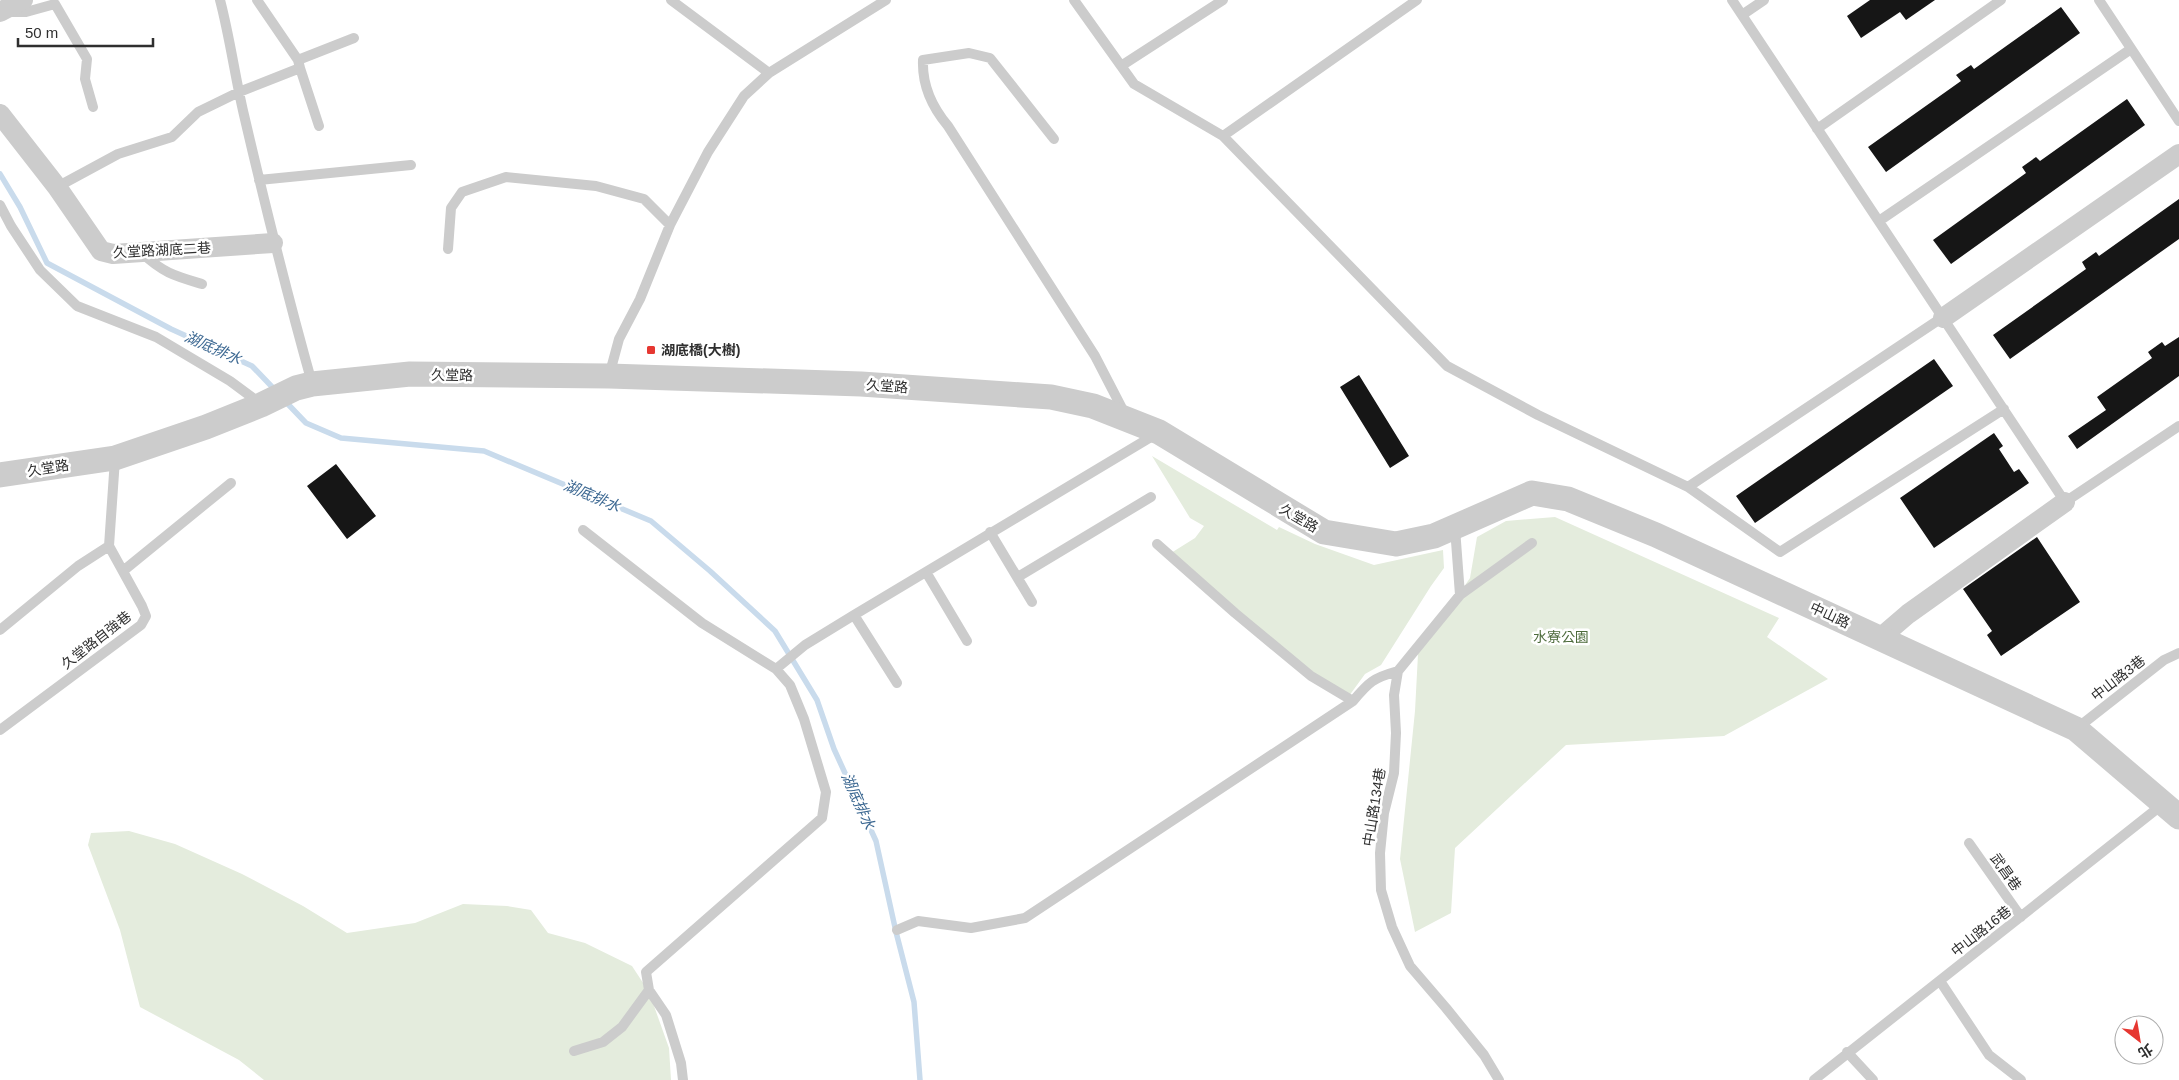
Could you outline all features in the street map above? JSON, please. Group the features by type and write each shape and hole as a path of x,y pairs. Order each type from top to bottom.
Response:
{"street":[{"path":"0,12 23,0"},
{"name":"久堂路湖底二巷","path":"0,114 58,187 102,251 113,254 274,243"},
{"path":"1943,317 2179,154"},
{"name":"久堂路","path":"0,475 115,458 189,433 264,404 304,386 410,374 609,376 861,384 1051,397 1093,406 1158,432 1324,532 1396,544 1434,536 1455,525"},
{"name":"中山路","path":"1455,525 1532,493 1568,499 1656,535 2076,729 2171,810"},
{"path":"1880,638 1908,614 2066,502"}],"lane":[{"path":"220,0 304,386"},
{"path":"257,0 299,64 319,126"},
{"path":"671,0 769,73"},
{"path":"609,376 619,339 640,299 670,225 708,152 744,96 769,73 886,0"},
{"path":"1074,0 1134,84 1223,136 1447,366 1538,415 1688,487 1780,552 2004,410"},
{"path":"1121,66 1223,0"},
{"path":"1223,136 1418,0"},
{"path":"1732,0 2066,502 2179,426"},
{"path":"1742,15 1764,0"},
{"path":"1818,129 2001,0"},
{"path":"2099,0 2179,121"},
{"path":"0,12 26,12 55,4 87,59 85,79 93,107"},
{"path":"58,187 118,154 172,137 198,112 354,38"},
{"path":"1879,221 2131,49"},
{"path":"1054,139 990,58 969,53 923,60 922,78 937,113 948,126 1095,356 1128,419"},
{"path":"259,180 410,165"},
{"path":"448,249 451,208 462,192 506,177 596,186 644,199 670,225"},
{"path":"0,205 11,226 40,270 77,306 156,337 230,381 264,404"},
{"path":"142,252 157,267 170,274 202,284"},
{"path":"1688,487 1943,317"},
{"path":"776,669 806,645 854,615 1158,432"},
{"path":"2,624 78,566 109,546 115,458"},
{"path":"123,571 231,484"},
{"path":"1018,577 1151,497"},
{"path":"1455,525 1460,595"},
{"path":"583,530 702,623 776,669 790,685 804,719 826,792 822,818 646,972 649,990 666,1015 681,1062 683,1080"},
{"path":"990,532 1032,602"},
{"path":"897,930 918,921 971,928 1025,918 1353,701 1365,686 1377,677 1398,671 1460,595 1532,543"},
{"path":"1157,544 1235,613 1311,676 1353,701"},
{"name":"久堂路自強巷","path":"0,730 140,625 146,616 109,546"},
{"path":"926,572 967,641"},
{"path":"854,615 897,683"},
{"name":"中山路3巷","path":"2076,729 2164,660 2179,653"},
{"name":"中山路134巷","path":"1398,671 1394,695 1396,733 1394,773 1383,823 1380,853 1381,890 1392,927 1410,966 1484,1055 1499,1080"},
{"name":"中山路16巷","path":"1814,1080 1847,1052 2021,917 2171,810"},
{"name":"武昌巷","path":"1969,843 2021,917"},
{"path":"1940,981 1989,1055 2021,1080"},
{"path":"574,1051 603,1042 622,1028 649,990"},
{"path":"1847,1052 1873,1080"}],"green space":[{"path":"1152,456 1277,530 1279,527 1315,544 1374,565 1443,550 1444,568 1381,665 1365,674 1349,696 1309,671 1171,553 1195,538 1204,526 1190,518"},
{"name":"水寮公園","path":"1555,517 1779,618 1767,637 1828,679 1724,736 1566,745 1455,848 1451,913 1415,932 1400,859 1415,711 1418,654 1470,578 1477,537 1506,521"},
{"path":"129,831 175,844 242,874 303,906 347,933 415,923 463,904 507,906 531,910 548,933 585,943 632,966 649,992 669,1048 671,1080 264,1080 239,1060 140,1007 120,930 88,845 91,833"}],"building":[{"path":"1870,0 1935,0 1906,20 1900,12 1861,38 1847,16"},
{"path":"2061,7 2080,33 1886,172 1868,147 1961,81 1956,75 1971,65 1974,69"},
{"path":"2127,99 2145,125 1951,264 1933,240 2026,173 2022,167 2036,157 2040,161"},
{"path":"2179,199 2179,239 2010,359 1993,335 2086,269 2082,262 2096,252 2099,256"},
{"path":"2179,337 2179,376 2077,449 2068,436 2106,410 2097,397 2152,358 2148,352 2162,342 2165,346"},
{"path":"1934,359 1953,386 1755,523 1736,496"},
{"path":"1359,375 1409,456 1390,468 1340,387"},
{"path":"1994,433 2003,446 1999,449 2014,472 2019,469 2029,483 1934,548 1900,498"},
{"path":"336,464 376,516 347,539 307,486"},
{"path":"2037,537 2080,602 2001,656 1987,635 1992,631 1963,589"}],"waterway":[{"name":"湖底排水","path":"0,174 20,207 47,263 171,329 252,366 276,391"},
{"name":"湖底排水","path":"284,400 306,423 341,438 484,451 651,521 710,571 775,631 817,700 834,749 876,841 914,1002 920,1080"}],"place":[{"name":"湖底橋(大樹)","path":"651,350"}]}
